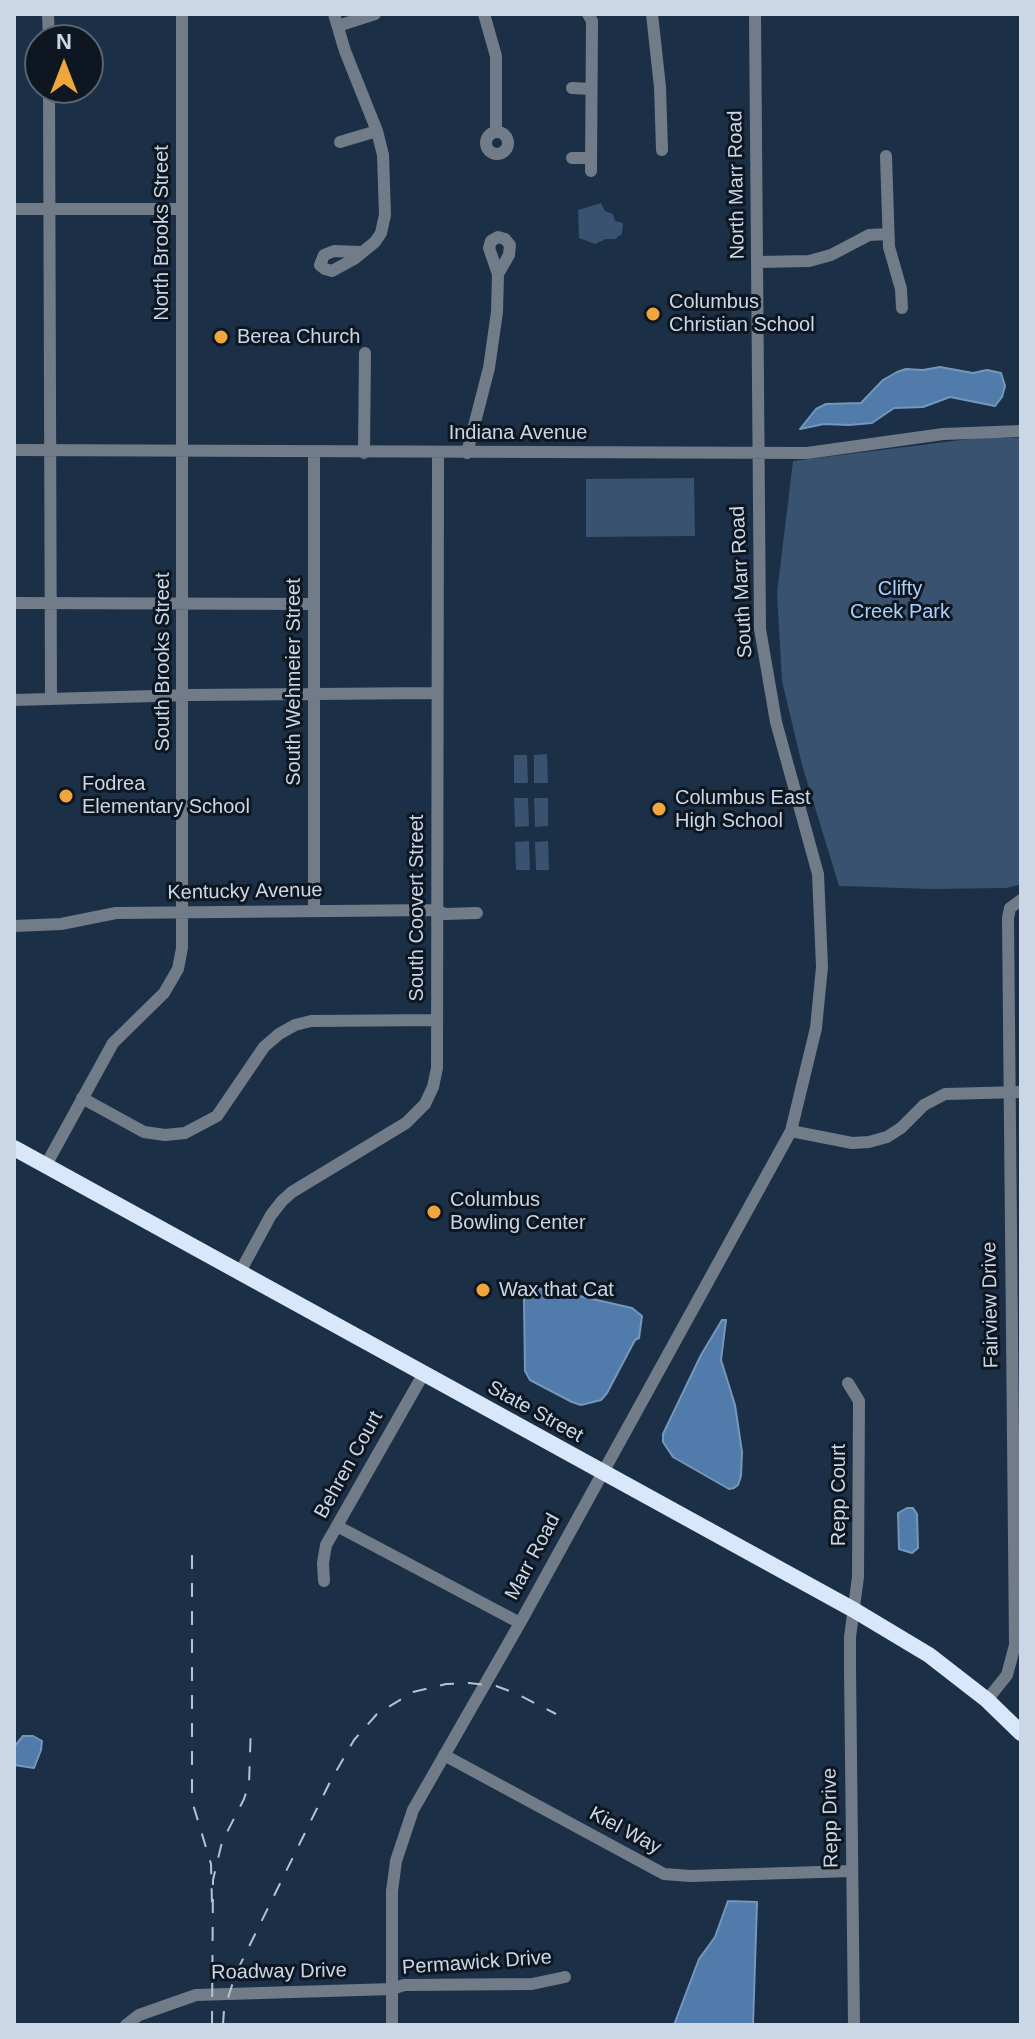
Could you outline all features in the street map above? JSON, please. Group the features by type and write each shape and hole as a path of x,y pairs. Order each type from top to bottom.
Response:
{"highway":[{"name":"State Street","path":"14,1148 854,1610 929,1655 987,1700 1021,1733"}],"street":[{"name":"North Brooks Street","path":"182,14 182,451"},
{"path":"360,252 375,242 381,233 385,215 384,167 377,131 336,20 375,14"},
{"path":"484,14 496,56 496,132"},
{"path":"572,158 591,165 592,21 588,14"},
{"path":"652,14 660,87 662,150"},
{"name":"North Marr Road","path":"755,14 758,452"},
{"path":"572,88 591,89"},
{"path":"49,104 51,699"},
{"path":"340,142 377,131"},
{"path":"886,156 889,247 901,289 902,308"},
{"path":"14,209 181,209"},
{"path":"758,262 809,261 831,255 869,235 888,234"},
{"path":"467,453 489,368 497,312 498,274"},
{"path":"364,453 365,353"},
{"name":"Indiana Avenue","path":"14,450 807,453 943,434 1021,431"},
{"name":"South Brooks Street","path":"46,1165 113,1043 164,993 178,969 182,948 182,451"},
{"name":"South Marr Road","path":"758,452 760,629 776,722 818,874 822,967 816,1028 791,1131"},
{"name":"South Wehmeier Street","path":"314,453 314,911"},
{"name":"South Coovert Street","path":"240,1272 271,1215 292,1192 406,1123 425,1104 433,1087 437,1068 438,453"},
{"path":"14,603 313,604"},
{"path":"14,700 436,693"},
{"name":"Fairview Drive","path":"987,1700 1007,1675 1014,1655 1017,1493 1015,1092 1008,918 1018,902"},
{"name":"Kentucky Avenue","path":"14,926 61,924 116,913 437,910 445,914 477,913"},
{"path":"82,1098 144,1132 165,1135 185,1133 217,1116 264,1047 295,1025 311,1021 437,1020"},
{"path":"791,1131 852,1143 869,1142 887,1137 901,1128 935,1097 954,1093 1015,1092"},
{"name":"Marr Road","path":"392,2025 392,1891 396,1861 413,1810 520,1623 791,1131"},
{"name":"Behren Court","path":"324,1581 326,1545 424,1373"},
{"name":"Repp Court","path":"848,1383 859,1401 858,1577 854,1610"},
{"path":"337,1526 520,1623"},
{"name":"Repp Drive","path":"854,1610 850,1667 854,2025"},
{"name":"Kiel Way","path":"444,1755 664,1874 690,1876 852,1871"},
{"name":"Permawick Drive","path":"392,1989 404,1985 532,1984 565,1977"},
{"name":"Roadway Drive","path":"126,2025 139,2015 196,1995 392,1989"}],"green space":[{"path":"601,203 605,211 613,214 615,221 623,223 622,234 595,244 579,238 578,210"},
{"name":"Clifty Creek Park","path":"977,438 1021,438 1021,884 1007,888 932,889 839,886 802,765 782,681 777,593 793,461"},
{"path":"694,478 695,536 586,537 586,479"},
{"path":"547,754 548,783 534,783 534,755"},
{"path":"514,755 527,755 528,783 514,783"},
{"path":"514,798 528,798 529,826 515,827"},
{"path":"534,798 548,798 548,826 535,827"},
{"path":"529,841 530,870 516,870 515,842"},
{"path":"548,841 549,870 536,870 535,842"}],"shaded area":[{"path":"940,367 973,373 987,370 1001,373 1005,386 1002,397 995,406 950,397 923,407 894,408 872,423 824,424 800,429 816,409 826,404 861,403 883,380 897,372"},
{"path":"544,1288 632,1308 642,1316 639,1338 601,1400 581,1405 572,1402 530,1380 525,1371 524,1300 526,1292"},
{"path":"722,1320 726,1320 721,1360 735,1405 742,1452 738,1485 729,1489 673,1457 663,1442 663,1434 701,1355"},
{"path":"913,1508 917,1514 918,1548 912,1553 899,1549 898,1513"},
{"path":"23,1736 33,1736 42,1741 34,1768 14,1765 14,1747"},
{"path":"728,1901 757,1902 753,2025 674,2025 699,1959 715,1937"}],"railway":[{"path":"192,1555 192,1801 211,1864 212,1904"},
{"path":"223,2025 224,2010 236,1973 330,1782 354,1740 377,1714 413,1692 446,1684 469,1683 496,1686 556,1714"},
{"path":"212,2025 213,1880 222,1842 249,1784 251,1725"}],"place":[{"name":"Columbus Christian School","path":"653,314"},
{"name":"Berea Church","path":"221,337"},
{"name":"Fodrea Elementary School","path":"66,796"},
{"name":"Columbus East High School","path":"659,809"},
{"name":"Columbus Bowling Center","path":"434,1212"},
{"name":"Wax that Cat","path":"483,1290"}]}
